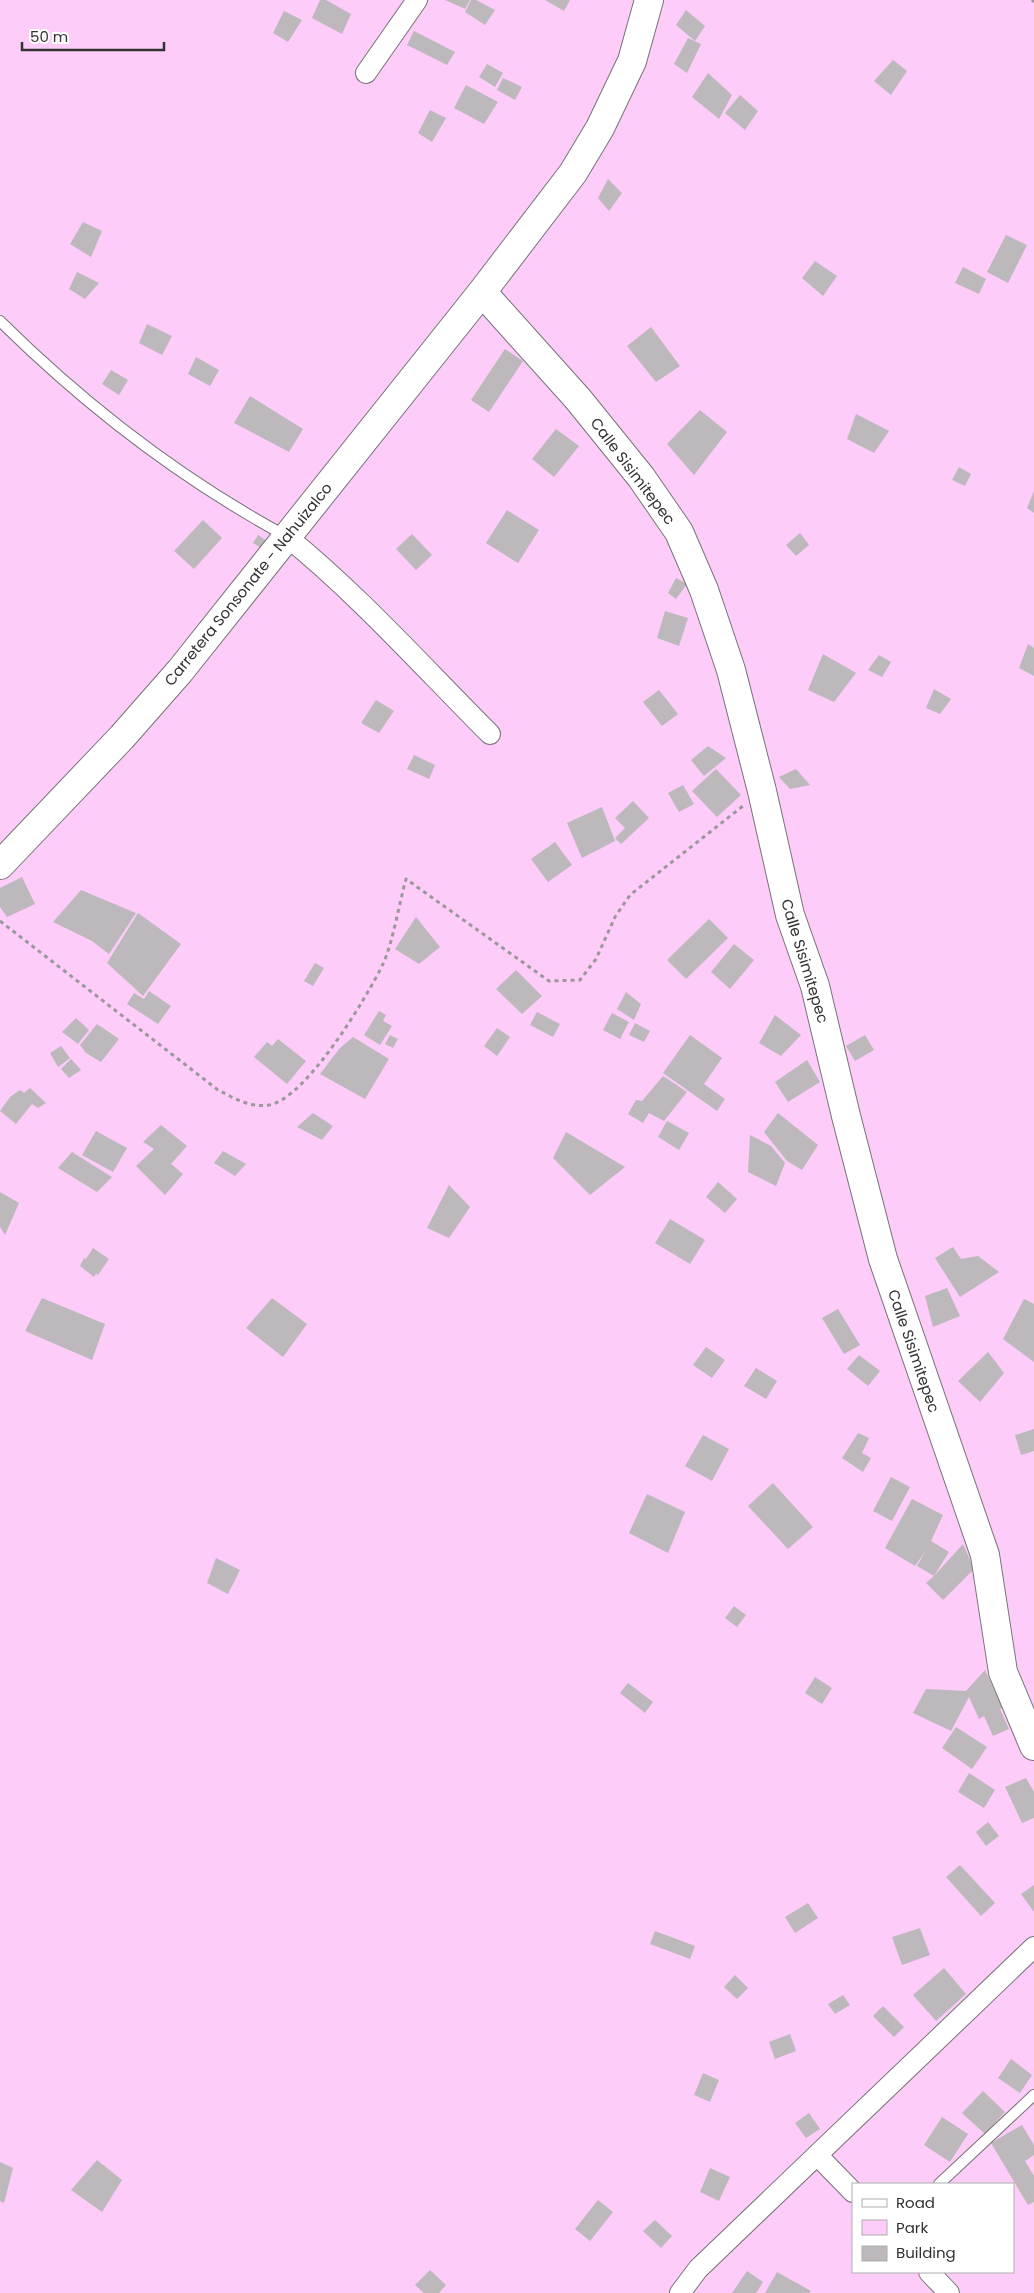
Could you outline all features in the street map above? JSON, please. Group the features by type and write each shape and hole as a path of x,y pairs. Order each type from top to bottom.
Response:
{"street":[{"path":"366,73 417,0"},
{"name":"Carretera Sonsonate - Nahuizalco","path":"0,865 122,737 180,671 482,292 573,173 600,128 632,61 646,1"},
{"name":"Calle Sisimitepec","path":"482,292 578,400 642,477 679,532 694,562 718,627 762,791 790,915 816,986 846,1116 884,1259 985,1555 1004,1672 1034,1746"},
{"path":"286,536 316,560 490,734"},
{"path":"680,2293 698,2269 1034,1947"},
{"path":"817,2155 852,2191"},
{"path":"930,2273 949,2293"}],"lane":[{"path":"0,321 91,404 154,452 245,514 286,536"},
{"path":"940,2183 1034,2095"}],"path":[{"path":"0,921 218,1090 245,1104 270,1105 294,1091 335,1044 357,1013 384,963 406,880 549,981 580,980 596,959 615,917 630,895 762,791"}],"green space":[{"path":"0,0 1034,0 1034,2293 0,2293"}],"building":[{"path":"320,0 326,0 351,14 342,34 312,18"},
{"path":"445,0 470,0 465,9"},
{"path":"471,0 476,0 495,10 485,25 465,12"},
{"path":"545,0 570,0 564,11"},
{"path":"686,10 705,26 695,41 676,25"},
{"path":"284,11 302,20 288,42 273,33"},
{"path":"414,31 455,52 447,65 407,45"},
{"path":"688,38 701,44 687,73 674,64"},
{"path":"893,60 907,71 891,95 874,81"},
{"path":"487,64 503,73 495,87 479,77"},
{"path":"708,73 732,95 719,119 692,97"},
{"path":"503,78 522,87 515,100 497,90"},
{"path":"466,85 498,102 484,124 454,108"},
{"path":"740,95 758,111 745,130 725,113"},
{"path":"430,110 446,118 432,142 418,133"},
{"path":"608,179 622,193 609,211 598,198"},
{"path":"83,222 102,231 91,257 70,244"},
{"path":"1006,235 1027,245 1008,283 987,272"},
{"path":"815,261 837,276 823,296 802,278"},
{"path":"963,267 986,279 979,294 955,283"},
{"path":"77,272 99,283 85,299 69,289"},
{"path":"147,324 172,336 162,355 139,343"},
{"path":"651,327 680,366 656,382 627,346"},
{"path":"505,349 523,361 489,412 471,400"},
{"path":"196,357 219,370 210,386 188,374"},
{"path":"111,370 128,380 119,395 102,384"},
{"path":"250,396 303,429 289,452 234,423"},
{"path":"700,410 727,432 694,475 667,444"},
{"path":"856,414 889,431 874,453 847,439"},
{"path":"556,429 579,446 554,477 532,459"},
{"path":"959,467 971,474 965,486 952,480"},
{"path":"1034,491 1034,513 1027,508"},
{"path":"507,510 539,530 518,563 486,543"},
{"path":"203,520 222,538 194,569 174,551"},
{"path":"800,533 809,545 796,556 786,545"},
{"path":"412,534 432,555 416,570 396,549"},
{"path":"258,535 267,541 263,549 253,543"},
{"path":"676,578 687,584 676,599 668,593"},
{"path":"665,611 688,618 679,646 657,638"},
{"path":"1028,644 1034,648 1034,676 1019,668"},
{"path":"823,654 856,673 834,702 808,690"},
{"path":"879,655 891,662 882,677 868,670"},
{"path":"934,689 951,699 940,714 926,708"},
{"path":"659,690 678,714 662,726 643,702"},
{"path":"376,700 394,711 379,733 361,723"},
{"path":"708,746 726,758 704,776 691,760"},
{"path":"414,755 435,765 429,779 407,769"},
{"path":"716,769 741,795 717,817 692,791"},
{"path":"796,769 810,785 790,789 779,777"},
{"path":"683,785 694,804 679,812 668,793"},
{"path":"633,801 649,818 621,844 615,838 625,828 615,818"},
{"path":"602,807 615,841 582,858 567,823"},
{"path":"555,842 572,865 548,882 531,859"},
{"path":"22,877 35,904 7,917 0,907 0,888"},
{"path":"81,890 136,913 109,954 92,941 53,922"},
{"path":"138,913 181,944 143,996 107,963"},
{"path":"416,917 440,947 419,964 395,949"},
{"path":"709,919 728,938 686,979 667,960"},
{"path":"734,944 754,960 730,989 711,972"},
{"path":"315,963 324,968 313,986 304,981"},
{"path":"516,970 542,996 522,1014 496,989"},
{"path":"149,991 171,1006 158,1024 127,1004 134,993 144,999"},
{"path":"626,992 641,1004 634,1020 617,1009"},
{"path":"379,1011 386,1015 383,1021 392,1026 380,1045 364,1035"},
{"path":"537,1012 560,1024 553,1037 530,1025"},
{"path":"612,1013 629,1022 620,1039 603,1030"},
{"path":"775,1015 801,1035 781,1056 759,1043"},
{"path":"76,1018 89,1030 78,1044 62,1032"},
{"path":"635,1023 650,1031 644,1042 629,1035"},
{"path":"97,1024 119,1039 101,1062 86,1053 80,1045"},
{"path":"497,1028 510,1037 497,1056 484,1046"},
{"path":"390,1035 398,1039 393,1048 385,1044"},
{"path":"690,1035 722,1058 704,1084 725,1099 717,1111 663,1073"},
{"path":"865,1035 874,1050 855,1061 846,1046"},
{"path":"353,1037 389,1059 365,1099 320,1074 340,1048"},
{"path":"278,1039 306,1061 287,1084 254,1057 267,1042 272,1046"},
{"path":"61,1046 70,1058 58,1067 50,1053"},
{"path":"71,1059 81,1070 69,1078 61,1069"},
{"path":"807,1060 820,1082 788,1102 775,1082"},
{"path":"663,1076 687,1092 664,1121 649,1113 643,1123 628,1114 636,1100 642,1101"},
{"path":"30,1088 46,1103 38,1108 32,1104 16,1124 0,1111 10,1097 20,1090 24,1093"},
{"path":"313,1113 333,1126 322,1140 297,1127"},
{"path":"778,1113 818,1145 802,1170 787,1161 764,1132"},
{"path":"667,1121 689,1133 679,1150 658,1137"},
{"path":"161,1125 187,1146 171,1164 183,1174 165,1195 136,1166 154,1149 143,1142"},
{"path":"96,1131 127,1148 113,1172 82,1155"},
{"path":"566,1132 625,1167 590,1195 553,1158"},
{"path":"750,1135 771,1146 785,1163 776,1186 748,1172"},
{"path":"223,1151 246,1164 235,1176 214,1163"},
{"path":"72,1152 112,1177 97,1192 58,1168"},
{"path":"718,1182 737,1199 725,1213 706,1197"},
{"path":"449,1185 470,1207 449,1238 427,1228"},
{"path":"0,1192 19,1203 5,1235 0,1227"},
{"path":"670,1219 705,1240 690,1264 655,1243"},
{"path":"953,1247 961,1259 978,1256 999,1272 960,1297 935,1258"},
{"path":"93,1248 109,1259 98,1275 96,1273 94,1277 80,1266"},
{"path":"947,1288 960,1316 933,1327 925,1296"},
{"path":"42,1298 105,1324 92,1360 25,1331"},
{"path":"272,1298 307,1324 283,1357 246,1328"},
{"path":"1024,1299 1034,1304 1034,1362 1003,1339"},
{"path":"838,1309 860,1345 844,1354 822,1318"},
{"path":"706,1347 725,1360 712,1378 693,1365"},
{"path":"988,1352 1004,1373 980,1402 958,1381"},
{"path":"859,1355 880,1371 868,1386 847,1369"},
{"path":"756,1368 777,1381 766,1399 744,1386"},
{"path":"1034,1429 1034,1451 1021,1455 1015,1435"},
{"path":"858,1433 869,1438 862,1453 871,1458 863,1472 842,1458"},
{"path":"703,1435 729,1449 712,1481 685,1466"},
{"path":"891,1477 910,1487 892,1521 873,1511"},
{"path":"773,1483 813,1527 788,1549 748,1506"},
{"path":"647,1494 685,1512 668,1553 629,1533"},
{"path":"912,1499 943,1515 931,1541 949,1552 934,1576 917,1566 926,1550 915,1566 885,1548"},
{"path":"963,1544 974,1569 943,1600 926,1583"},
{"path":"216,1558 240,1570 228,1594 207,1583"},
{"path":"734,1606 746,1615 737,1627 725,1618"},
{"path":"985,1670 1003,1708 1000,1709 1009,1729 993,1736 984,1716 979,1719 969,1697 951,1731 913,1713 926,1689 966,1691"},
{"path":"815,1677 832,1688 822,1704 805,1693"},
{"path":"628,1683 653,1702 645,1713 620,1693"},
{"path":"956,1727 987,1747 972,1769 942,1748"},
{"path":"969,1773 995,1790 984,1808 958,1792"},
{"path":"1026,1778 1034,1792 1034,1818 1022,1823 1005,1787"},
{"path":"988,1822 999,1836 986,1846 976,1832"},
{"path":"960,1865 995,1903 981,1916 946,1877"},
{"path":"1034,1885 1034,1912 1021,1894"},
{"path":"808,1903 818,1918 795,1933 785,1917"},
{"path":"920,1928 930,1955 902,1965 892,1937"},
{"path":"655,1931 695,1946 690,1959 650,1944"},
{"path":"944,1968 966,1994 936,2021 913,1995"},
{"path":"735,1975 748,1988 737,1999 724,1987"},
{"path":"843,1995 850,2005 835,2014 828,2004"},
{"path":"883,2006 904,2027 894,2037 873,2016"},
{"path":"790,2034 796,2051 775,2059 769,2042"},
{"path":"1011,2059 1032,2075 1020,2093 998,2078"},
{"path":"703,2073 719,2080 710,2102 694,2095"},
{"path":"983,2091 1005,2112 985,2134 962,2113"},
{"path":"809,2113 820,2129 806,2138 795,2123"},
{"path":"942,2117 968,2134 950,2162 924,2145"},
{"path":"1022,2125 1034,2145 1034,2155 1025,2161 1034,2176 1034,2202 1028,2205 991,2143"},
{"path":"97,2160 122,2180 102,2212 71,2190"},
{"path":"0,2162 13,2168 4,2203 0,2201"},
{"path":"710,2168 730,2177 719,2201 700,2192"},
{"path":"598,2200 613,2212 590,2241 575,2229"},
{"path":"655,2220 672,2236 661,2248 643,2231"},
{"path":"430,2270 446,2285 439,2293 424,2293 415,2285"},
{"path":"747,2271 763,2282 756,2293 732,2293"},
{"path":"777,2272 811,2291 809,2293 765,2293"}]}
